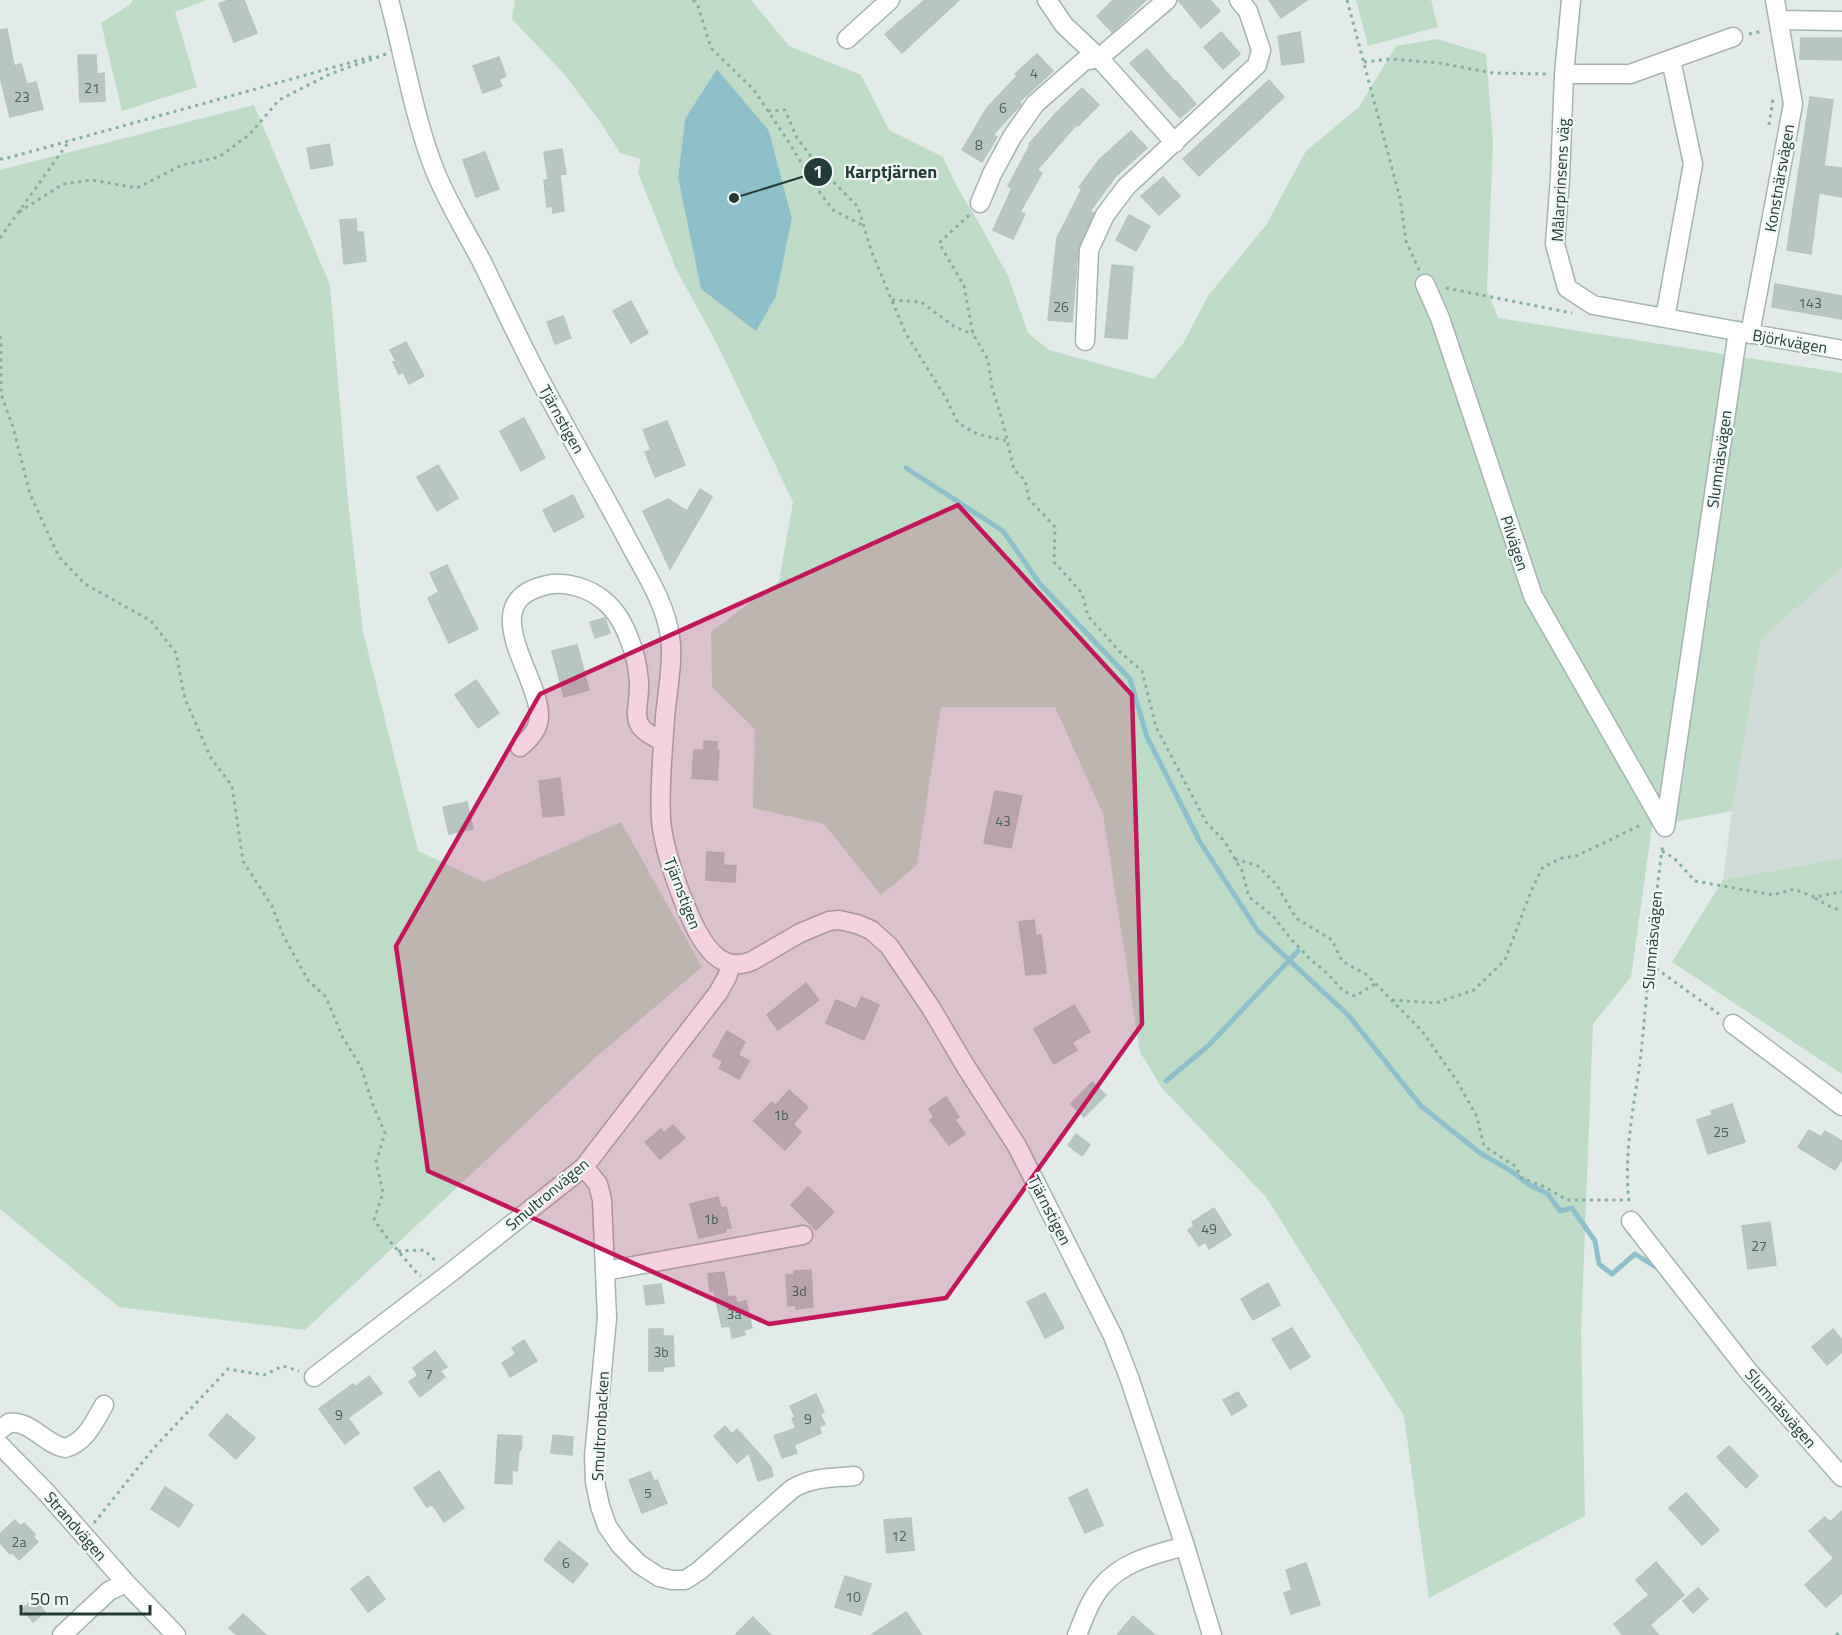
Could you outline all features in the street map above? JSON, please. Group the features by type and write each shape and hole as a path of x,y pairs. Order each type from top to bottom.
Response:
{"street":[{"name":"Tjärnstigen","path":"389,0 411,90 430,156 443,188 529,359 600,487 656,594 664,614 671,638 671,648 663,741 661,821 672,866 692,921 704,943 717,957 731,965 752,961 800,933 829,921 839,920 872,930 889,946 931,1008 1017,1146 1113,1336 1130,1380 1185,1546 1212,1635"},
{"path":"847,39 890,0"},
{"path":"1047,0 1064,25 1099,58 1175,143"},
{"path":"976,208 1012,137 1035,104 1084,61 1099,58 1167,0"},
{"path":"1085,341 1089,250 1105,215 1126,187 1257,65 1261,50 1248,11 1239,0"},
{"name":"Målarprinsens väg","path":"1571,0 1564,74 1555,244 1567,288 1593,305 1744,333"},
{"name":"Konstnärsvägen","path":"1744,333 1792,104 1775,0"},
{"path":"1779,20 1842,21"},
{"path":"1564,74 1630,74 1733,37"},
{"path":"1665,318 1693,164 1671,60"},
{"name":"Pilvägen","path":"1425,284 1440,318 1533,597 1662,821"},
{"name":"Björkvägen","path":"1744,333 1842,350"},
{"name":"Slumnäsvägen","path":"1662,821 1744,333"},
{"path":"520,747 534,733 539,712 535,694 513,640 512,621 515,607 522,597 537,587 552,584 569,585 598,596 611,607 625,626 633,648 639,681 636,719 641,728 651,736 663,741"},
{"name":"Smultronvägen","path":"306,1374 450,1274 584,1167 718,993 731,965"},
{"path":"1733,1024 1842,1106"},
{"name":"Smultronbacken","path":"584,1167 598,1184 602,1200 607,1318 594,1457 594,1482 607,1526 621,1546 639,1564 659,1577 685,1580 699,1571 802,1482 812,1479 854,1476"},
{"name":"Slumnäsvägen","path":"1631,1221 1749,1372 1842,1477"},
{"path":"605,1271 803,1234"},
{"path":"0,1430 9,1423 23,1423 43,1438 65,1448 84,1438 104,1405"},
{"name":"Strandvägen","path":"0,1445 176,1635"},
{"path":"1077,1635 1093,1599 1111,1577 1132,1563 1185,1546"},
{"path":"62,1635 109,1591 126,1583"}],"path":[{"path":"693,0 697,3 711,48 754,90 833,210 864,226"},
{"path":"1347,0 1400,198 1406,241 1425,284"},
{"path":"1760,21 1762,32"},
{"path":"0,159 401,49"},
{"path":"19,212 63,184 92,180 137,188 182,165 219,157 250,135 279,100 330,74 401,49"},
{"path":"1364,62 1390,59 1439,63 1493,73 1564,74"},
{"path":"1770,125 1773,102 1771,90"},
{"path":"768,111 784,110 797,138 820,168 858,207 871,250 905,332 947,400 958,423 977,434 1007,441"},
{"path":"0,238 70,140"},
{"path":"976,208 939,243 964,286 973,333 988,360 992,387 1014,470 1025,480 1029,499 1055,527 1054,562 1082,593 1088,616 1142,671 1156,726 1206,822 1225,842 1242,871 1250,897 1273,916 1342,991 1354,996 1375,984"},
{"path":"892,300 921,302 955,327 973,333"},
{"path":"0,336 2,394 30,494 59,557 85,584 151,621 176,653 185,699 211,758 232,786 243,861 272,906 284,937 308,980 326,997 342,1036 362,1067 373,1105 385,1133 376,1162 383,1193 374,1220 416,1272 435,1285"},
{"path":"1390,1000 1436,1003 1473,990 1505,960 1532,889 1543,867 1662,821"},
{"name":"Slumnäsvägen","path":"1631,1221 1627,1181 1629,1144 1662,851 1662,821"},
{"path":"1662,851 1674,858 1695,880 1773,895 1794,889 1842,911"},
{"path":"1235,859 1258,866 1276,884 1296,918 1332,940 1342,961 1367,975 1422,1030 1457,1081 1477,1117 1484,1146 1515,1166 1522,1178 1545,1187 1567,1200 1629,1200"},
{"path":"1814,897 1842,892"},
{"path":"1650,964 1733,1024"},
{"path":"398,1251 424,1251 450,1274"},
{"path":"84,1534 153,1449 228,1369 264,1375 283,1366 306,1374"},
{"path":"1836,1635 1842,1631"}],"highlighted area":[{"path":"958,505 1132,695 1142,1024 946,1298 769,1324 428,1171 396,946 540,694"}],"shaded area":[{"path":"1842,568 1842,858 1723,880 1732,811 1761,639"}],"green space":[{"path":"132,0 206,0 175,12 197,87 122,111 101,23 132,3"},
{"path":"515,0 751,0 789,46 861,75 889,130 943,157 956,185 1008,276 1028,333 1049,350 1154,379 1184,342 1208,296 1266,225 1306,151 1359,107 1396,46 1437,39 1486,54 1493,142 1487,290 1498,318 1842,373 1842,568 1761,639 1732,811 1652,826 1631,977 1593,1024 1581,1332 1585,1516 1429,1598 1404,1416 1266,1197 1162,1088 1140,1052 1103,814 1055,707 941,707 917,865 881,895 824,824 753,808 755,729 712,687 711,632 779,581 793,502 716,342 676,269 638,172 641,159 620,153 565,75 512,19","holes":["685,119 769,131 792,217 776,296 701,289 678,178"]},
{"path":"1356,0 1431,0 1438,27 1368,46"},
{"path":"254,105 330,285 348,501 363,632 418,851 484,882 621,822 702,967 596,1057 305,1330 119,1307 0,1209 0,170"},
{"path":"1842,858 1842,1074 1672,962 1723,880"}],"water":[{"path":"717,69 769,131 792,218 776,296 756,331 701,289 678,178 685,119"}],"building":[{"path":"229,0 244,0 257,33 234,42 219,4"},
{"path":"925,0 959,0 902,53 885,34"},
{"path":"1113,0 1146,0 1112,32 1097,16"},
{"path":"1178,0 1210,0 1220,11 1201,28"},
{"path":"1269,0 1307,0 1281,18"},
{"path":"7,29 14,66 21,64 27,84 36,82 43,109 10,117 0,77 0,30"},
{"path":"1221,32 1240,54 1223,69 1204,47"},
{"path":"1300,32 1304,62 1282,65 1278,36"},
{"path":"1801,38 1842,38 1842,60 1800,59"},
{"path":"1147,49 1196,104 1180,118 1130,63"},
{"path":"1037,54 1053,71 1019,102 1021,104 993,135 997,137 982,162 962,150 987,108 1017,76 1015,74"},
{"path":"78,55 96,55 97,74 104,73 105,101 80,102"},
{"path":"499,57 506,76 499,79 502,86 483,93 473,66"},
{"path":"1269,80 1284,97 1199,176 1183,159"},
{"path":"1082,88 1099,105 1078,126 1077,124 1037,170 1042,173 1020,212 1025,214 1013,239 993,230 1012,188 1008,186 1029,144"},
{"path":"1810,97 1833,100 1824,166 1842,168 1842,197 1819,193 1811,254 1787,250"},
{"path":"1131,131 1147,148 1115,177 1090,211 1094,213 1078,249 1072,322 1048,320 1057,238 1082,189 1079,187 1099,160"},
{"path":"329,144 333,165 311,169 307,148"},
{"path":"562,149 566,174 560,175 564,211 553,213 552,206 547,207 544,180 548,180 544,152"},
{"path":"485,152 499,189 476,197 463,160"},
{"path":"1163,177 1180,196 1159,215 1141,196"},
{"path":"1129,215 1150,226 1136,251 1116,240"},
{"path":"356,219 357,232 363,232 366,261 344,264 340,220"},
{"path":"1112,265 1133,267 1127,339 1105,337"},
{"path":"1775,284 1842,296 1842,319 1772,307"},
{"path":"631,301 648,333 631,343 613,311"},
{"path":"563,316 571,338 555,344 547,322"},
{"path":"406,342 424,376 409,384 403,372 399,374 390,350"},
{"path":"524,418 545,458 521,471 500,431"},
{"path":"667,421 685,465 655,477 645,452 651,450 643,430"},
{"path":"438,465 458,498 437,511 417,477"},
{"path":"700,489 712,497 670,569 643,511 668,499 687,511"},
{"path":"573,495 584,517 554,532 543,510"},
{"path":"447,565 478,629 449,643 428,598 439,592 430,573"},
{"path":"605,618 610,633 595,638 590,622"},
{"path":"577,645 589,690 564,697 552,651"},
{"path":"476,680 499,713 478,728 455,695"},
{"path":"704,741 717,742 717,751 719,751 717,780 692,778 694,750 704,750"},
{"path":"560,778 564,815 543,817 539,781"},
{"path":"995,791 1022,796 1011,848 984,843"},
{"path":"467,802 473,829 449,834 443,807"},
{"path":"707,852 724,853 723,865 736,866 735,882 706,880"},
{"path":"1034,920 1036,936 1041,935 1046,973 1026,975 1019,922"},
{"path":"806,983 819,1000 778,1030 767,1015"},
{"path":"862,997 879,1005 864,1040 826,1023 836,1000 856,1009"},
{"path":"1074,1005 1090,1032 1072,1042 1077,1050 1054,1064 1034,1029"},
{"path":"727,1031 745,1042 738,1055 749,1061 739,1079 719,1068 723,1061 713,1056"},
{"path":"1092,1082 1106,1095 1084,1117 1071,1104"},
{"path":"789,1090 808,1107 793,1124 801,1132 785,1150 754,1121 772,1102 776,1105"},
{"path":"946,1097 959,1117 955,1120 965,1134 949,1145 930,1120 934,1117 929,1109"},
{"path":"1732,1104 1745,1142 1708,1154 1697,1120 1712,1115 1711,1111"},
{"path":"673,1125 685,1138 660,1159 645,1142 661,1129 664,1133"},
{"path":"1809,1130 1821,1137 1825,1131 1842,1141 1842,1159 1835,1170 1798,1147"},
{"path":"1076,1134 1090,1145 1082,1156 1068,1145"},
{"path":"808,1187 834,1212 816,1230 791,1205"},
{"path":"718,1197 721,1208 726,1207 731,1228 725,1229 726,1232 699,1238 690,1204"},
{"path":"1214,1208 1231,1235 1209,1249 1205,1242 1199,1246 1188,1230 1194,1226 1192,1222"},
{"path":"1770,1222 1776,1265 1748,1269 1742,1226"},
{"path":"811,1270 813,1307 796,1309 796,1305 788,1306 786,1275 794,1275 794,1271"},
{"path":"724,1272 728,1297 735,1296 737,1303 746,1301 752,1328 744,1330 745,1335 732,1338 730,1326 722,1327 714,1291 710,1291 708,1274"},
{"path":"1268,1283 1280,1305 1253,1320 1241,1299"},
{"path":"661,1284 664,1303 646,1305 644,1286"},
{"path":"1045,1293 1064,1328 1045,1338 1027,1302"},
{"path":"1292,1328 1310,1357 1290,1369 1272,1339"},
{"path":"649,1329 663,1329 663,1336 673,1336 674,1366 663,1367 663,1371 649,1371"},
{"path":"1833,1329 1842,1340 1842,1352 1827,1365 1812,1347"},
{"path":"524,1340 537,1361 510,1377 502,1363 516,1354 512,1348"},
{"path":"435,1351 447,1367 440,1371 445,1377 420,1397 409,1382 418,1375 413,1368"},
{"path":"369,1376 382,1393 348,1418 359,1433 345,1444 319,1409 353,1384 355,1387"},
{"path":"1238,1392 1247,1406 1232,1415 1223,1400"},
{"path":"816,1394 824,1412 820,1414 825,1424 819,1427 821,1433 794,1445 797,1453 782,1458 774,1436 796,1428 792,1418 795,1417 790,1406"},
{"path":"227,1414 255,1438 236,1459 209,1435"},
{"path":"725,1426 732,1434 737,1429 771,1467 773,1476 758,1481 749,1453 737,1463 714,1436"},
{"path":"498,1435 522,1436 517,1471 512,1470 512,1484 495,1483"},
{"path":"553,1435 573,1437 572,1455 551,1453"},
{"path":"1729,1446 1758,1476 1746,1488 1717,1457"},
{"path":"439,1471 464,1508 444,1522 432,1504 427,1507 414,1488"},
{"path":"650,1472 654,1481 657,1480 667,1503 642,1513 629,1480"},
{"path":"165,1487 193,1505 179,1527 151,1509"},
{"path":"1087,1489 1103,1525 1085,1533 1069,1498"},
{"path":"1686,1493 1719,1530 1702,1545 1669,1508"},
{"path":"1842,1511 1842,1593 1826,1607 1805,1585 1834,1558 1809,1531 1825,1517 1830,1522"},
{"path":"911,1518 914,1550 887,1553 884,1520"},
{"path":"15,1520 20,1526 24,1523 35,1534 33,1537 38,1542 19,1560 0,1543 0,1534"},
{"path":"559,1541 588,1564 573,1583 544,1560"},
{"path":"1656,1562 1684,1595 1650,1625 1659,1635 1623,1635 1614,1624 1649,1595 1636,1580"},
{"path":"1306,1563 1320,1605 1291,1614 1284,1593 1292,1590 1286,1570"},
{"path":"368,1576 385,1599 368,1612 351,1589"},
{"path":"845,1576 871,1584 861,1615 835,1607"},
{"path":"1698,1588 1708,1599 1693,1613 1683,1601"},
{"path":"34,1599 45,1612 33,1622 22,1609"},
{"path":"906,1612 922,1635 871,1635 900,1616"},
{"path":"243,1614 266,1635 237,1635 229,1628"},
{"path":"1133,1616 1155,1635 1117,1635"},
{"path":"753,1617 771,1635 735,1635"}],"waterway":[{"path":"906,468 1003,531 1040,584 1130,679 1147,737 1200,842 1258,931 1349,1016 1421,1106 1480,1153 1548,1194 1560,1211 1572,1208 1595,1241 1599,1264 1612,1274 1635,1254 1659,1269"},
{"path":"1166,1081 1208,1046 1298,951"}],"place":[{"name":"Karptjärnen","path":"734,198"}]}
